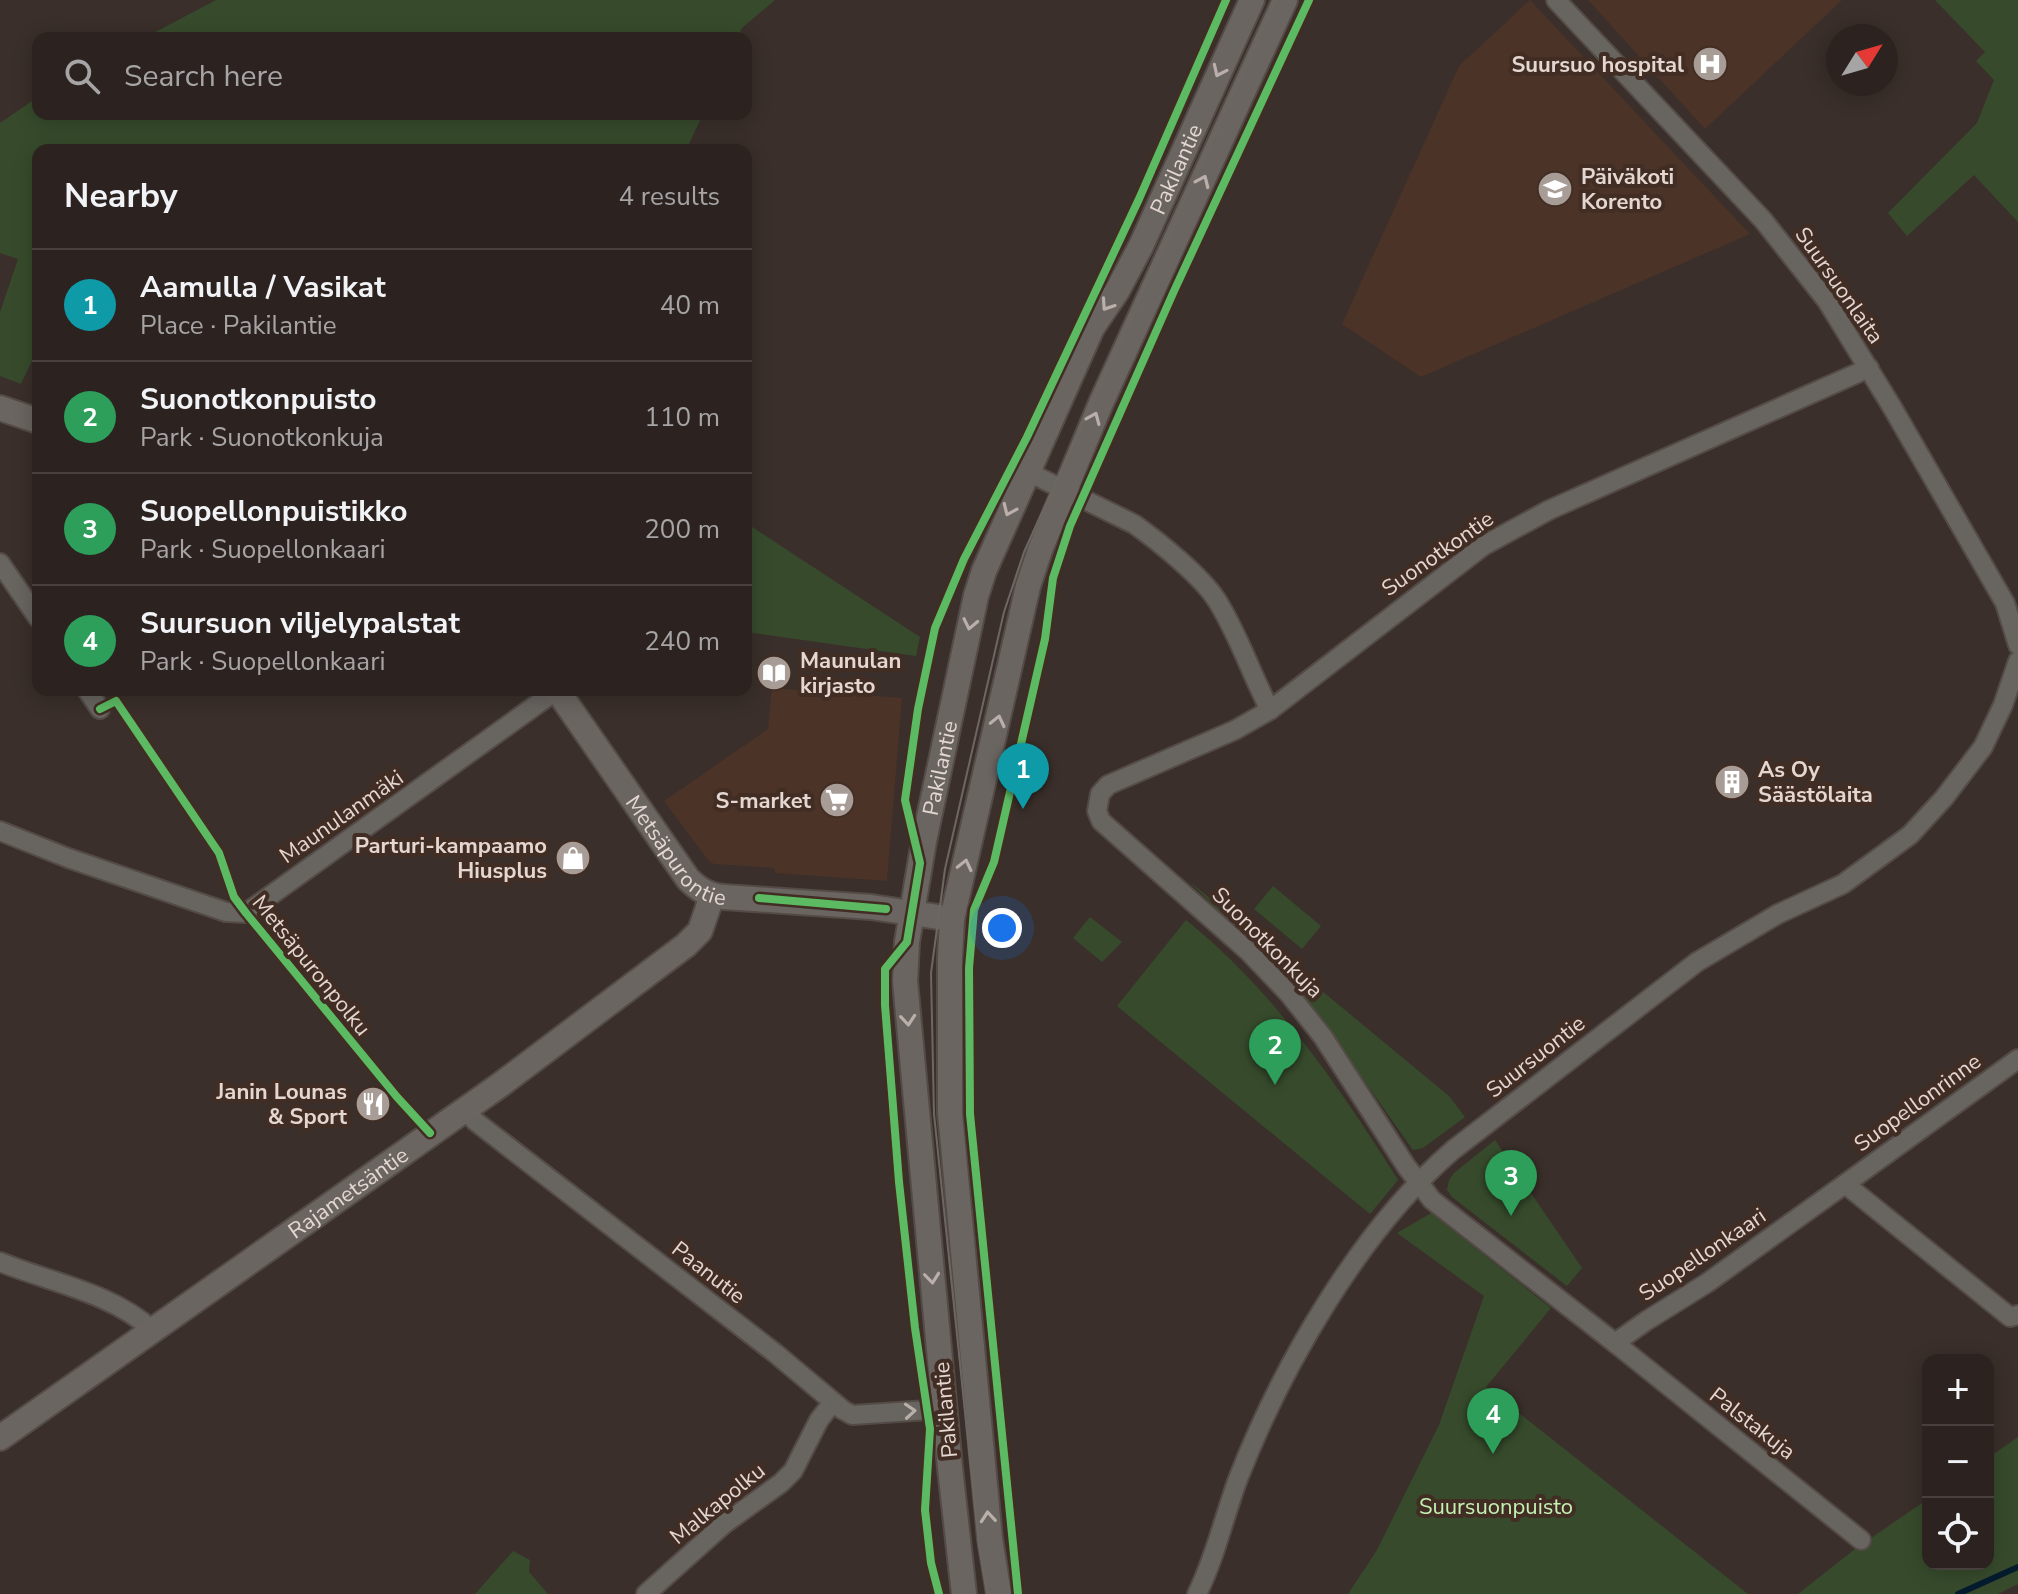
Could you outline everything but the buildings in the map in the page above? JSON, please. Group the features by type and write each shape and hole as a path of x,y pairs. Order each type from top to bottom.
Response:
{"main road":[{"name":"Pakilantie","path":"964,1594 905,992 911,912 976,596 992,549 1092,328 1117,291 1141,246 1252,0"},
{"name":"Pakilantie","path":"999,1594 990,1539 950,1113 952,919 1028,586 1101,403 1285,0"},
{"path":"0,408 32,419"},
{"name":"Metsäpurontie","path":"561,696 688,879 712,896 871,907 952,919"},
{"name":"Rajametsäntie","path":"0,1438 465,1109 694,938 700,931 712,896"}],"street":[{"name":"Suursuonlaita","path":"1556,0 1772,230 1827,301 2005,603 2018,645"},
{"name":"Suonotkontie","path":"1100,794 1108,785 1235,730 1270,710 1491,541 1549,510 1869,368"},
{"path":"1026,471 1134,524 1207,588 1228,621 1270,710"},
{"path":"0,563 32,609"},
{"name":"Suursuontie","path":"1197,1594 1238,1480 1294,1357 1368,1244 1419,1182 1453,1150 1697,962 1778,914 1843,884 1910,835 1944,798 1983,747 2008,692 2018,661"},
{"path":"91,696 100,709"},
{"name":"Maunulanmäki","path":"0,831 68,858 226,912 246,913 549,696"},
{"name":"Suonotkonkuja","path":"1100,794 1097,811 1101,821 1248,951 1308,1015 1419,1182"},
{"name":"Suopellonrinne","path":"1845,1184 2018,1059"},
{"name":"Paanutie","path":"465,1109 475,1121 852,1415 944,1409"},
{"path":"1419,1182 1432,1200 1615,1343"},
{"path":"1845,1184 2010,1317 2018,1315"},
{"name":"Suopellonkaari","path":"1615,1343 1707,1283 1845,1184"},
{"path":"0,1262 100,1299 138,1317 152,1330"},
{"name":"Palstakuja","path":"1615,1343 1861,1540"},
{"name":"Malkapolku","path":"646,1594 724,1524 793,1471 819,1420 833,1402"}],"shaded area":[{"name":"Päiväkoti Korento","path":"1530,0 1750,234 1421,377 1342,324 1459,66"},
{"name":"Suursuo hospital","path":"1588,0 1842,0 1705,129"},
{"name":"S-market","path":"772,688 902,698 887,881 775,873 774,868 714,864 664,801 768,729"}],"green space":[{"path":"216,0 775,0 740,32 155,32"},
{"path":"1935,0 2018,0 2018,222 1974,175 1907,236 1888,213 1977,123 1994,80 1976,61 1985,52"},
{"path":"32,101 32,120 700,120 689,144 32,144 32,361 21,384 0,376 0,312 18,259 0,253 0,123"},
{"path":"752,527 920,637 916,656 752,633"},
{"path":"1189,881 1449,1096 1465,1117 1423,1148 1413,1150 1308,1001"},
{"path":"1273,886 1321,926 1302,949 1254,909"},
{"path":"1090,917 1122,942 1102,962 1073,938"},
{"path":"1186,920 1248,977 1276,1008 1328,1075 1398,1180 1370,1214 1117,1006"},
{"path":"1495,1140 1582,1268 1567,1286 1447,1190 1454,1173"},
{"name":"Suursuonpuisto","path":"1431,1213 1551,1308 1486,1387 1748,1594 1348,1594 1377,1550 1439,1425 1484,1296 1397,1233"},
{"path":"2018,1437 2018,1584 1998,1594 1798,1594 1855,1549 1922,1503 1922,1570 1994,1570 1994,1454"},
{"path":"513,1551 530,1560 529,1572 548,1594 475,1594"}],"waterway":[{"path":"1958,1594 2018,1567"}],"tram line":[{"path":"987,1594 979,1546 934,1114 931,973 945,869 1004,612 1024,552 1276,0"}],"cycle path":[{"path":"939,1594 931,1563 925,1510 930,1429 899,1182 885,1005 885,969 907,942 920,863 905,800 918,709 935,628 964,559 1027,437 1139,199 1226,0"},
{"path":"1018,1594 970,1114 969,968 974,910 994,862 1045,639 1053,578 1070,526 1174,291 1309,0"},
{"name":"Metsäpuronpolku","path":"100,709 116,701 219,853 234,897 430,1133"},
{"path":"759,898 886,909"}],"place":[{"name":"Suursuo hospital","path":"1710,64"},
{"name":"Päiväkoti Korento","path":"1555,189"},
{"name":"Maunulan kirjasto","path":"774,673"},
{"name":"As Oy Säästölaita","path":"1732,782"},
{"name":"S-market","path":"837,800"},
{"name":"Aamulla / Vasikat","path":"1023,809"},
{"name":"Parturi-kampaamo Hiusplus","path":"573,858"},
{"name":"Suonotkonpuisto","path":"1275,1085"},
{"name":"Janin Lounas & Sport","path":"373,1104"},
{"name":"Suopellonpuistikko","path":"1511,1216"},
{"name":"Suursuon viljelypalstat","path":"1493,1454"}]}
